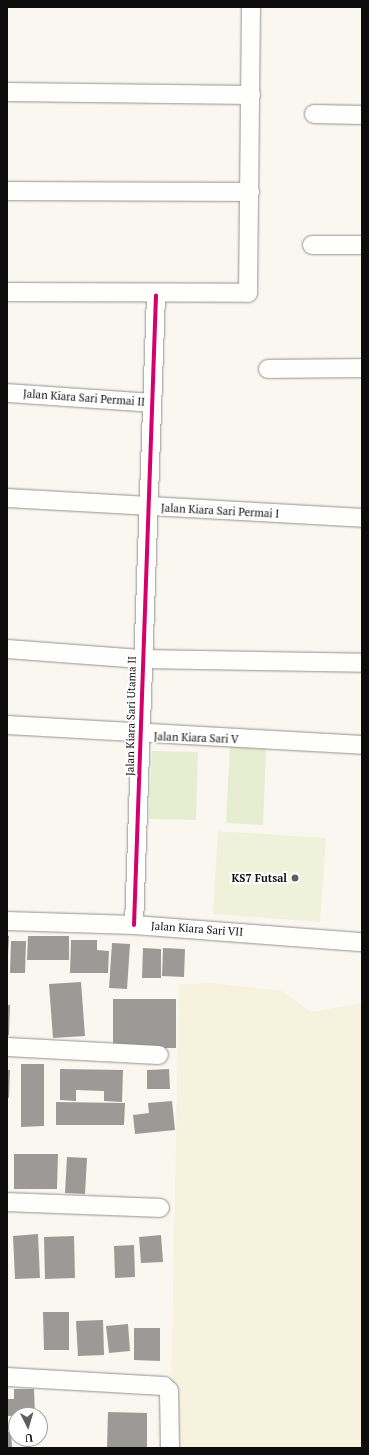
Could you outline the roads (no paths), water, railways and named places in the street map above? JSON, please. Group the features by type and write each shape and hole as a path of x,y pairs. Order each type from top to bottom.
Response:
{"street":[{"path":"7,292 156,295 248,294 251,7"},
{"path":"7,92 251,95"},
{"path":"314,114 362,115"},
{"path":"7,190 250,192"},
{"path":"312,245 362,246"},
{"path":"152,403 156,295"},
{"path":"268,369 362,368"},
{"name":"Jalan Kiara Sari Permai II","path":"7,393 152,403 147,508"},
{"name":"Jalan Kiara Sari Permai I","path":"7,498 147,508 362,518"},
{"name":"Jalan Kiara Sari Utama II","path":"134,924 147,508"},
{"path":"7,649 142,659 362,663"},
{"name":"Jalan Kiara Sari V","path":"7,725 141,735 362,745"},
{"name":"Jalan Kiara Sari VII","path":"7,921 134,924 362,942"},
{"path":"7,1047 159,1056"},
{"path":"7,1202 160,1208"},
{"path":"7,1377 164,1386 169,1392 170,1448"}],"place":[{"name":"KS7 Futsal","path":"295,878"}]}
